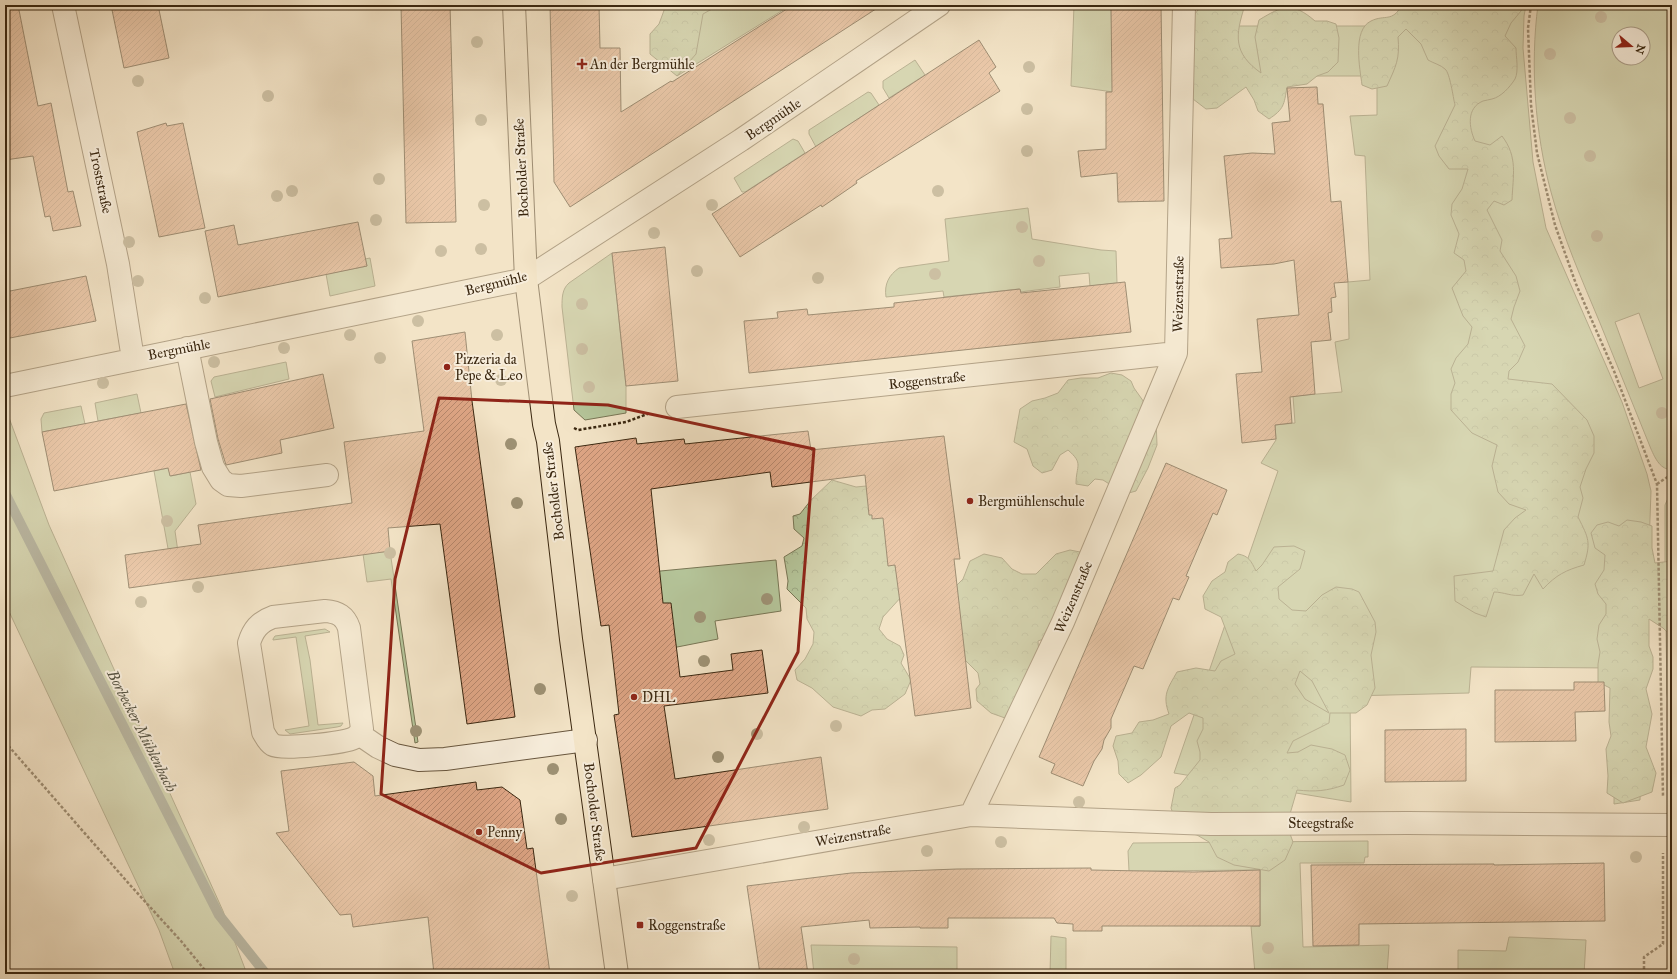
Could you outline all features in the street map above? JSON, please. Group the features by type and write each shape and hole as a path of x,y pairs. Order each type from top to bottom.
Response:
{"main road":[{"name":"Bocholder Straße","path":"514,5 526,279 544,424 548,441 562,569 617,974"}],"street":[{"name":"Troststraße","path":"63,5 118,264 133,359"},
{"name":"Bergmühle","path":"5,386 526,279 741,140 939,5"},
{"name":"Weizenstraße","path":"604,879 971,815 1063,622 1176,353 1184,5"},
{"path":"187,348 206,442 213,467 221,480 228,485 241,486 327,475"},
{"name":"Roggenstraße","path":"677,406 1176,353"},
{"path":"325,611 341,615 346,620 349,628 362,723 362,729 359,734 348,740 289,747 274,745 267,740 263,732 249,644 252,634 257,626 265,620 273,617 325,611"},
{"path":"359,734 378,748 396,755 419,760 445,759 586,740"},
{"name":"Steegstraße","path":"971,815 1211,824 1408,823 1667,825"}],"path":[{"path":"1532,5 1528,28 1531,105 1537,153 1555,225 1576,284 1614,370 1657,484 1667,825 1663,944 1644,957 1644,974"},
{"path":"544,424 565,421 578,430 626,422 656,411 677,406"},
{"path":"1657,484 1672,474"},
{"path":"5,742 208,974"}],"highlighted area":[{"path":"439,398 608,405 814,449 798,652 696,848 541,873 381,794 395,579"}],"green space":[{"path":"666,5 719,5 703,14 696,54 677,76 650,54 650,34 659,24"},
{"path":"677,5 791,5 677,76"},
{"path":"1074,5 1111,5 1113,92 1071,86"},
{"path":"1197,5 1245,5 1239,26 1239,43 1245,58 1261,73 1255,37 1259,20 1274,11 1287,8 1300,10 1315,21 1327,21 1336,24 1339,38 1338,62 1328,72 1317,76 1307,84 1287,87 1282,106 1278,112 1269,119 1258,111 1254,100 1246,87 1217,108 1206,109 1193,99 1190,20 1198,10"},
{"path":"1402,5 1523,5 1521,11 1511,23 1505,36 1516,48 1517,68 1515,79 1502,94 1478,104 1471,113 1470,119 1471,130 1475,141 1490,145 1502,136 1507,144 1512,159 1512,200 1504,205 1494,201 1487,210 1502,240 1500,251 1516,276 1520,291 1511,319 1525,346 1518,362 1509,371 1508,379 1552,384 1587,420 1594,436 1594,453 1586,469 1580,487 1583,498 1578,517 1588,541 1588,551 1584,565 1562,574 1552,580 1543,589 1534,574 1523,595 1494,592 1486,617 1475,613 1455,601 1454,576 1493,571 1504,530 1515,518 1526,510 1509,504 1498,492 1492,466 1497,445 1472,433 1451,410 1451,394 1455,383 1451,369 1456,358 1468,344 1472,327 1463,316 1452,288 1466,271 1464,260 1454,253 1459,234 1451,215 1452,204 1462,189 1468,169 1449,169 1439,156 1435,146 1455,105 1447,71 1428,60 1421,44 1406,29 1398,37 1397,62 1387,86 1372,89 1362,85 1359,60 1359,41 1361,33 1365,26 1371,21 1395,14"},
{"path":"1425,5 1526,5 1524,16 1523,48 1533,162 1546,228 1622,402 1647,474 1651,491 1640,800 1614,804 1615,668 1471,667 1469,693 1350,696 1351,802 1174,773 1278,471 1261,463 1276,440 1275,425 1295,423 1293,396 1342,392 1335,342 1349,339 1348,282 1370,280 1365,156 1355,155 1350,116 1377,115 1377,76 1225,76 1221,26 1424,26"},
{"path":"1538,5 1672,5 1672,469 1662,466 1651,449 1561,225 1551,192 1541,146 1534,75 1534,51","holes":["1639,313 1663,379 1639,388 1615,322"]},
{"path":"915,60 925,75 889,98 883,88 883,81"},
{"path":"868,92 871,93 879,105 816,147 809,134 809,130"},
{"path":"793,139 798,141 805,153 745,192 742,192 734,178"},
{"path":"1028,208 1032,239 1116,251 1117,283 1090,286 1089,273 1059,276 1060,287 1020,292 1019,289 944,297 943,291 886,297 888,280 899,268 949,261 945,219"},
{"path":"612,253 626,386 626,413 585,420 574,410 562,300 565,288 569,283"},
{"path":"370,258 375,286 330,296 326,274 367,266 365,259"},
{"path":"286,362 289,379 215,397 211,381 214,377"},
{"path":"1111,373 1122,375 1131,381 1134,388 1156,419 1157,445 1148,468 1136,491 1125,494 1103,480 1095,479 1088,486 1076,484 1078,462 1068,450 1060,455 1052,470 1042,473 1033,466 1027,449 1014,442 1020,409 1032,401 1058,393 1068,380 1098,378"},
{"path":"137,394 141,413 98,421 95,403"},
{"path":"81,406 85,424 42,432 41,419 44,413"},
{"path":"5,407 49,525 223,911 247,974 175,974 159,930 5,603"},
{"path":"168,468 171,476 190,472 196,504 175,531 178,552 169,554 154,471"},
{"path":"832,480 856,487 866,486 878,493 902,596 883,617 879,629 887,639 900,646 904,655 901,663 911,680 905,694 885,709 872,710 861,716 833,707 812,688 797,680 795,670 805,659 813,644 814,632 807,619 806,608 787,589 788,581 784,557 802,546 804,538 794,529 793,516 800,514 811,500"},
{"path":"1672,489 1672,743 1667,693 1665,505"},
{"path":"1627,520 1641,522 1652,526 1652,548 1655,563 1672,561 1672,637 1663,628 1649,619 1649,646 1653,657 1653,669 1646,689 1652,714 1646,747 1656,773 1652,792 1623,803 1607,793 1608,776 1606,749 1611,736 1609,722 1610,688 1598,682 1600,652 1597,639 1599,625 1606,614 1606,604 1598,594 1595,584 1604,570 1605,555 1595,548 1591,533 1597,525 1608,522 1619,526"},
{"path":"1294,546 1305,551 1300,569 1278,587 1279,599 1292,610 1306,611 1322,595 1336,587 1352,589 1359,592 1375,622 1376,632 1371,655 1375,688 1367,705 1356,713 1330,713 1329,723 1293,741 1287,753 1298,752 1311,745 1332,749 1345,755 1350,770 1344,785 1332,789 1310,791 1297,790 1290,814 1289,831 1293,842 1285,860 1269,871 1234,865 1217,857 1209,842 1197,835 1189,833 1177,825 1171,808 1175,788 1180,785 1200,760 1200,752 1197,741 1203,729 1203,718 1189,713 1171,726 1161,757 1141,775 1128,783 1119,774 1118,761 1113,746 1116,736 1132,733 1139,722 1153,720 1169,714 1166,697 1169,687 1177,672 1196,668 1215,671 1221,661 1235,654 1221,617 1205,609 1203,596 1212,581 1225,572 1228,562 1238,554 1245,556 1253,564 1256,571 1274,547","holes":["1300,671 1312,681 1329,713 1305,699 1295,684"]},
{"path":"1070,550 1080,552 1084,556 1049,637 1038,641 1039,654 1005,718 991,713 977,701 976,689 980,684 978,673 965,660 956,586 963,579 970,561 984,554 1002,558 1012,569 1022,574 1036,574 1056,554"},
{"path":"390,551 418,742 415,743 391,579 367,582 363,554"},
{"path":"776,560 781,611 715,621 718,639 667,649 650,572"},
{"path":"325,629 330,632 305,636 310,660 318,725 343,723 341,726 337,727 290,734 285,730 309,726 296,637 273,639 275,636"},
{"path":"1368,841 1368,857 1365,857 1364,863 1300,863 1303,947 1389,945 1387,974 1255,974 1251,926 1260,926 1260,870 1129,871 1128,851 1133,843"},
{"path":"1051,936 1066,938 1066,974 1050,974"},
{"path":"1509,937 1586,940 1584,974 1458,974 1458,950 1506,951"},
{"path":"811,945 957,947 957,974 814,974"}],"building":[{"path":"5,5 18,5 38,106 51,103 68,192 73,191 81,226 53,231 50,216 45,217 33,156 5,160"},
{"path":"111,5 158,5 169,58 124,68"},
{"path":"401,5 450,5 456,222 406,223"},
{"path":"550,5 599,5 600,48 620,48 621,112 671,81 672,82 793,5 882,5 570,207 554,182"},
{"path":"1111,5 1161,5 1164,201 1118,202 1117,173 1081,177 1078,151 1106,149 1106,92 1112,92"},
{"path":"979,40 996,67 989,73 1000,91 856,181 857,183 822,207 821,205 740,257 712,214"},
{"path":"1317,87 1318,104 1323,104 1331,202 1341,201 1348,282 1334,283 1336,297 1331,298 1332,312 1328,313 1331,340 1311,342 1315,394 1290,397 1292,423 1275,425 1276,439 1242,443 1236,374 1262,372 1257,319 1299,315 1294,260 1274,264 1221,268 1219,239 1232,238 1224,156 1252,153 1275,154 1272,123 1290,121 1287,88"},
{"path":"166,123 167,126 183,123 205,228 159,237 137,132"},
{"path":"358,222 367,266 218,297 205,231 234,225 238,245"},
{"path":"665,247 678,381 626,386 612,253"},
{"path":"86,276 96,321 5,339 5,292"},
{"path":"1125,282 1131,332 749,373 744,321 778,318 777,312 807,309 808,315 894,307 894,303 1020,289 1021,293"},
{"path":"465,332 472,401 515,717 467,724 440,524 388,528 390,551 129,588 125,555 201,544 198,525 352,503 344,442 424,431 412,341"},
{"path":"323,374 334,428 280,440 282,453 226,465 218,439 210,399"},
{"path":"186,404 201,470 170,476 168,468 54,491 42,432"},
{"path":"808,431 811,450 944,436 960,559 954,559 971,708 915,716 895,565 888,566 883,518 872,519 872,515 869,515 865,475 772,487 770,472 651,489 663,603 671,603 680,677 733,670 731,654 762,650 768,693 664,706 675,779 821,757 828,809 632,837 614,715 619,714 609,625 601,626 575,447 636,438 637,444 684,439 685,444"},
{"path":"1166,463 1227,490 1217,515 1213,513 1186,576 1189,577 1179,600 1173,598 1143,669 1134,666 1111,719 1111,728 1083,786 1051,773 1055,764 1039,757"},
{"path":"1574,682 1604,682 1605,711 1575,712 1576,741 1495,742 1495,690 1574,690"},
{"path":"1466,729 1466,781 1385,782 1385,730"},
{"path":"354,762 373,776 375,796 476,782 477,790 502,787 520,800 527,849 533,848 550,974 434,974 428,917 353,927 351,914 340,915 276,833 289,831 281,771"},
{"path":"1604,863 1605,921 1359,924 1359,945 1313,946 1311,865 1494,865"},
{"path":"1091,868 1091,870 1194,872 1260,870 1260,926 1102,926 1102,931 1073,931 1073,924 1057,923 1054,918 948,918 948,928 870,928 869,920 801,927 808,974 760,974 747,886 851,873 957,869"}],"waterway":[{"name":"Borbecker Mühlenbach","path":"5,493 219,915 266,974"}],"place":[{"name":"An der Bergmühle","path":"582,64"},
{"name":"Pizzeria da Pepe & Leo","path":"447,367"},
{"name":"Bergmühlenschule","path":"970,501"},
{"name":"DHL","path":"634,697"},
{"name":"Penny","path":"479,832"},
{"name":"Roggenstraße","path":"640,925"}]}
